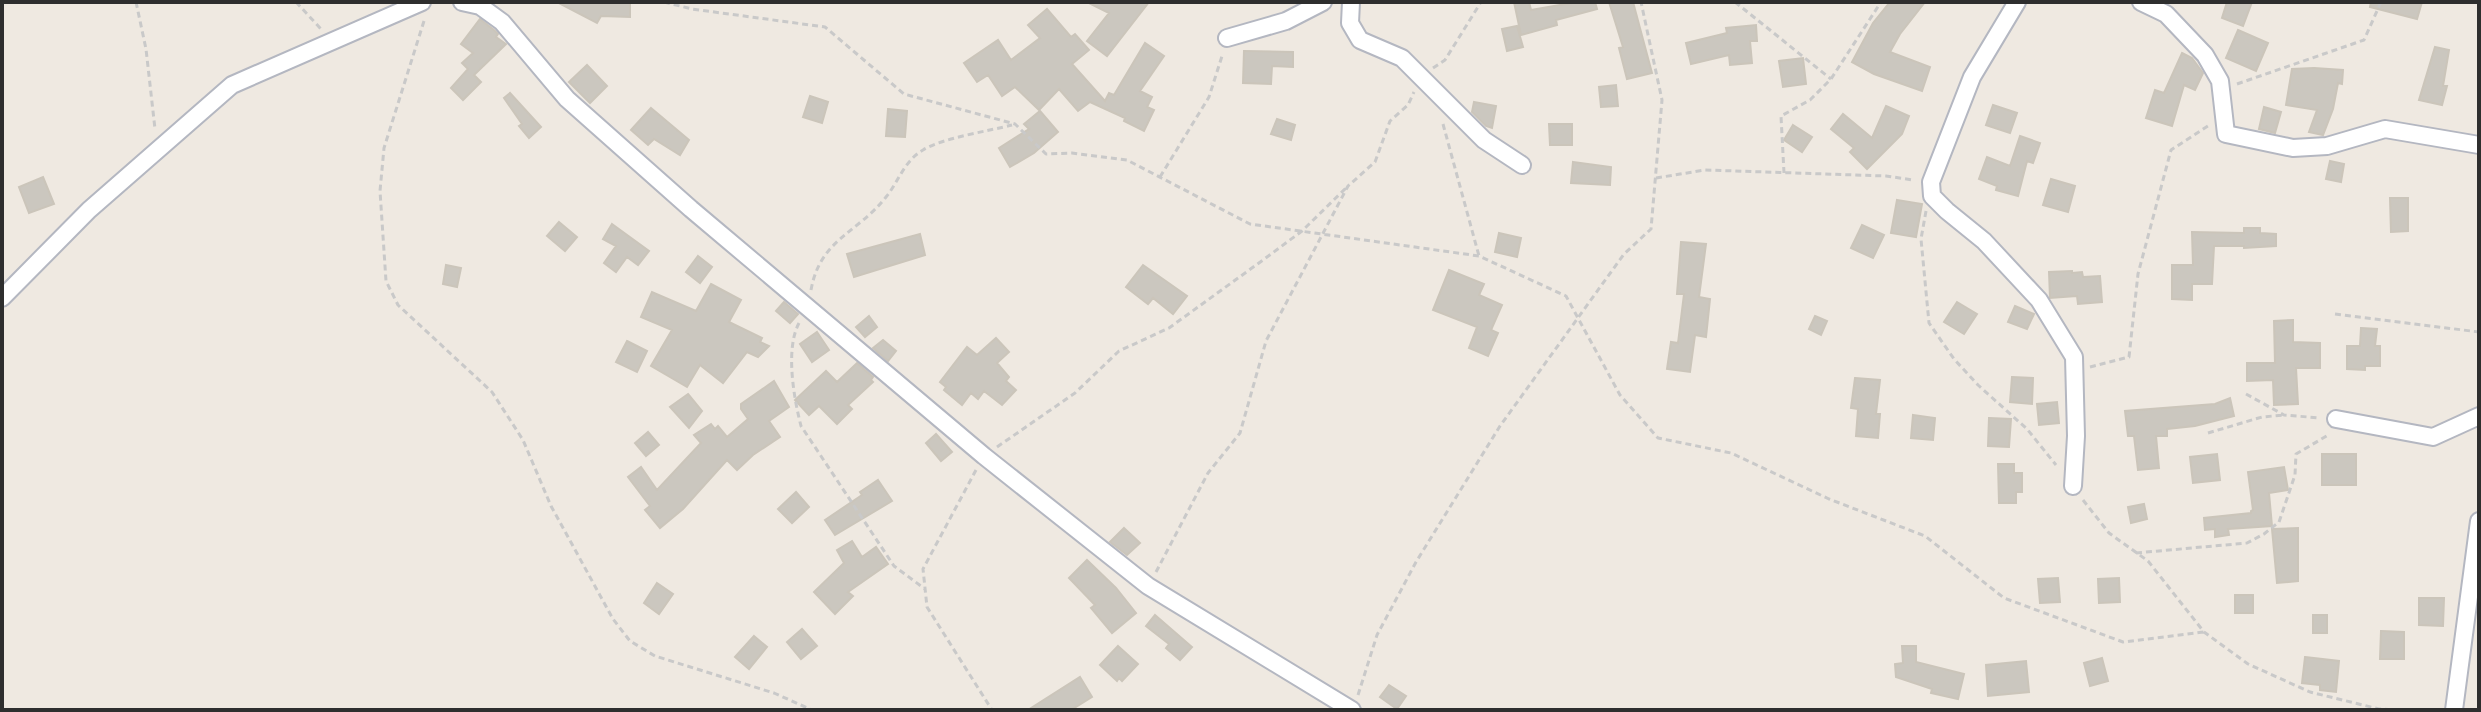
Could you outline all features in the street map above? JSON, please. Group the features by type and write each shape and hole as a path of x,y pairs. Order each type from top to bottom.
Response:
{"street":[{"path":"462,2 480,6 502,22 567,99 691,209 984,456 1148,586 1355,702"},
{"path":"1227,38 1286,21 1323,2"},
{"path":"1351,2 1350,23 1360,40 1402,58 1484,140 1522,165"},
{"path":"2017,2 1972,77 1931,182 1932,196 1984,241 2039,300 2074,357 2076,436 2073,486"},
{"path":"2141,2 2166,14 2205,55 2220,81 2226,134 2293,148 2327,146 2385,129 2479,145"},
{"path":"2,298 89,210 232,85 338,39 424,9"},
{"path":"2336,419 2433,437 2479,416"},
{"path":"2454,710 2479,521"}],"path":[{"path":"136,2 146,49 158,150"},
{"path":"296,2 323,32 338,39"},
{"path":"664,2 692,9 825,27 904,94 1015,124 1046,154 1072,153 1127,160 1250,224 1479,256 1566,296 1620,395 1658,438 1731,453 1829,499 1925,536 2004,598 2123,642 2204,632"},
{"path":"992,710 927,607 923,569 984,456 1075,393 1119,351 1169,328 1302,231 1375,162 1390,121 1408,105 1420,77 1445,60 1481,2"},
{"path":"1355,702 1377,635 1416,562 1500,426 1624,254 1651,229 1662,100 1641,2"},
{"path":"1735,2 1831,79"},
{"path":"1784,173 1781,116 1810,100 1831,79 1881,2"},
{"path":"2220,89 2364,40 2381,2"},
{"path":"424,9 384,148 380,191 386,281 398,305 492,392 523,440 551,506 606,606 630,641 655,656 774,693 812,710"},
{"path":"1160,177 1209,97 1227,38"},
{"path":"1433,91 1454,156 1479,256"},
{"path":"2074,371 2129,357 2138,274 2171,150 2222,117"},
{"path":"1656,178 1705,170 1886,176 1931,182"},
{"path":"1148,586 1208,473 1240,433 1266,341 1348,186"},
{"path":"1926,211 1921,239 1929,323 1954,359 1978,385 2027,429 2109,533 2148,561 2204,632 2248,664 2310,692 2379,709 2397,710"},
{"path":"2335,314 2479,332"},
{"path":"2246,394 2284,415"},
{"path":"2208,433 2262,417 2284,415 2336,419"},
{"path":"2136,553 2247,543 2264,534 2279,522 2295,475 2296,454 2354,422"}],"building":[{"path":"557,2 630,3 630,17 601,16 597,23"},
{"path":"1087,2 1149,2 1107,56 1087,41 1109,13"},
{"path":"1514,2 1529,2 1531,10 1595,2 1597,9 1556,20 1557,25 1521,35"},
{"path":"1609,2 1633,2 1652,73 1627,79 1619,48 1623,47"},
{"path":"1890,2 1925,2 1890,52 1930,67 1922,91 1874,74 1852,62 1873,23"},
{"path":"2227,2 2252,2 2243,26 2222,18"},
{"path":"2371,2 2422,2 2417,19 2370,7"},
{"path":"1047,9 1071,37 1075,34 1089,50 1072,64 1105,101 1109,93 1114,95 1145,43 1164,56 1140,91 1152,97 1147,107 1154,110 1144,131 1124,121 1125,118 1090,102 1078,111 1059,89 1039,110 1015,87 1002,96 988,75 977,82 964,63 998,40 1011,60 1040,38 1028,25"},
{"path":"480,19 506,44 474,75 481,82 463,100 451,88 468,69 462,63 473,53 461,44"},
{"path":"1756,25 1757,41 1750,41 1752,63 1730,65 1729,55 1691,64 1686,43 1727,33 1726,28"},
{"path":"1517,26 1523,47 1507,51 1502,29"},
{"path":"2238,30 2268,43 2256,71 2226,58"},
{"path":"2435,47 2449,50 2443,86 2447,86 2442,105 2419,100"},
{"path":"1244,51 1293,52 1293,67 1272,66 1271,84 1243,83"},
{"path":"2182,53 2192,58 2203,73 2195,90 2184,85 2172,126 2146,118 2155,90 2164,93"},
{"path":"1803,58 1806,84 1783,87 1779,61"},
{"path":"587,65 607,86 590,103 569,82"},
{"path":"2292,69 2343,70 2342,84 2338,83 2333,109 2323,135 2309,132 2317,110 2286,105"},
{"path":"1616,85 1618,106 1601,107 1599,87"},
{"path":"510,93 541,127 529,138 504,98"},
{"path":"810,96 828,102 822,123 803,117"},
{"path":"1474,102 1496,106 1492,128 1472,112"},
{"path":"1993,105 2017,113 2010,133 1986,125"},
{"path":"1886,106 1909,116 1902,134 1867,169 1850,152 1854,148 1831,129 1843,114 1872,138"},
{"path":"2264,107 2281,112 2275,133 2259,129"},
{"path":"651,108 689,140 680,155 654,139 648,145 631,130"},
{"path":"888,109 907,111 905,137 886,136"},
{"path":"1040,111 1058,132 1034,153 1010,167 999,148 1029,129 1024,124"},
{"path":"1277,119 1295,125 1291,140 1271,134"},
{"path":"1549,124 1572,124 1572,145 1550,145"},
{"path":"1793,125 1812,137 1802,152 1784,140"},
{"path":"2020,136 2040,143 2033,163 2027,161 2018,196 1996,190 1997,186 1979,179 1987,157 2010,166"},
{"path":"2330,161 2344,164 2341,182 2326,179"},
{"path":"1573,162 1611,167 1610,185 1571,183"},
{"path":"43,177 54,204 29,213 19,187"},
{"path":"2051,179 2075,186 2068,212 2043,205"},
{"path":"2390,198 2408,198 2408,231 2391,232"},
{"path":"1897,200 1922,204 1916,237 1891,233"},
{"path":"559,222 577,237 565,251 547,236"},
{"path":"612,224 649,251 638,265 627,257 616,272 604,263 616,246 603,239"},
{"path":"1862,225 1884,235 1873,258 1851,248"},
{"path":"2244,228 2260,228 2260,233 2276,234 2276,246 2214,246 2212,284 2192,284 2192,300 2172,299 2172,265 2193,265 2192,232 2244,233"},
{"path":"1499,233 1521,238 1517,257 1495,252"},
{"path":"920,234 925,255 854,277 847,254"},
{"path":"1681,242 1706,244 1699,297 1710,299 1706,337 1695,335 1690,372 1667,369 1671,342 1678,343 1684,294 1677,294"},
{"path":"698,256 712,267 700,283 686,272"},
{"path":"446,265 461,268 457,287 443,284"},
{"path":"1143,265 1187,296 1173,314 1153,298 1148,304 1126,287"},
{"path":"1449,270 1484,284 1479,295 1502,305 1491,330 1498,333 1488,356 1469,348 1477,327 1433,310"},
{"path":"2049,272 2082,272 2083,277 2100,276 2102,302 2078,304 2077,296 2050,298"},
{"path":"711,284 741,300 729,322 762,338 760,342 769,346 758,357 747,352 723,383 700,365 687,387 651,366 672,330 641,317 652,292 696,311"},
{"path":"784,302 798,314 790,323 776,311"},
{"path":"1957,302 1977,314 1964,334 1944,322"},
{"path":"2015,306 2034,314 2027,329 2008,322"},
{"path":"869,316 877,327 865,337 856,327"},
{"path":"1815,316 1827,321 1821,335 1809,329"},
{"path":"2293,320 2293,342 2320,343 2320,368 2296,368 2298,404 2274,405 2273,380 2247,381 2247,363 2275,363 2274,321"},
{"path":"2361,328 2377,329 2375,346 2380,346 2380,366 2365,366 2365,370 2347,369 2347,346 2360,346"},
{"path":"817,332 829,350 812,362 800,344"},
{"path":"996,338 1009,352 997,363 1009,377 1006,381 1016,390 1002,405 984,391 978,399 971,393 962,405 944,390 946,387 940,382 967,347 977,355"},
{"path":"883,340 896,351 888,361 873,348"},
{"path":"627,341 647,351 637,372 616,362"},
{"path":"857,363 873,377 873,382 848,405 852,409 837,424 819,406 809,415 795,400 826,371 837,382"},
{"path":"2012,377 2033,378 2032,404 2010,402"},
{"path":"1855,378 1880,380 1876,414 1880,414 1878,438 1856,436 1858,409 1851,408"},
{"path":"774,381 789,407 769,421 780,437 737,470 727,460 683,509 660,528 645,510 650,506 628,477 641,467 657,490 701,443 694,435 711,424 715,429 718,426 727,437 748,419 741,404"},
{"path":"688,394 702,411 689,428 670,407"},
{"path":"2230,398 2234,416 2167,429 2167,436 2156,436 2159,468 2138,470 2134,436 2128,436 2125,411 2215,404"},
{"path":"2057,402 2059,423 2039,425 2037,404"},
{"path":"1913,415 1935,418 1933,440 1911,438"},
{"path":"1989,418 2011,419 2009,447 1988,446"},
{"path":"648,432 659,445 646,456 635,443"},
{"path":"936,434 952,452 941,461 926,443"},
{"path":"2217,454 2220,480 2193,483 2190,457"},
{"path":"2322,454 2356,454 2356,485 2322,485"},
{"path":"1998,464 2014,464 2014,473 2022,473 2022,492 2016,492 2016,503 1999,503"},
{"path":"2284,467 2288,490 2269,493 2272,526 2228,529 2229,535 2215,537 2215,529 2205,530 2204,518 2251,513 2248,472"},
{"path":"878,480 892,501 835,535 825,520"},
{"path":"796,492 809,507 792,523 778,509"},
{"path":"2144,504 2147,519 2131,523 2128,507"},
{"path":"1124,528 1140,543 1127,555 1110,542"},
{"path":"2298,528 2298,581 2277,583 2272,529"},
{"path":"852,541 862,557 876,547 888,564 848,592 853,596 835,614 814,592 844,563 837,550"},
{"path":"1087,560 1136,613 1112,633 1091,608 1095,605 1069,578"},
{"path":"2058,578 2060,602 2040,603 2038,579"},
{"path":"2119,578 2120,602 2099,603 2098,579"},
{"path":"657,583 673,594 659,614 644,603"},
{"path":"2235,595 2253,595 2253,613 2235,613"},
{"path":"2419,598 2444,598 2443,626 2419,625"},
{"path":"1155,615 1192,647 1180,660 1166,648 1169,644 1146,626"},
{"path":"2313,615 2327,615 2327,633 2313,633"},
{"path":"802,629 817,646 801,659 787,642"},
{"path":"2381,631 2404,632 2404,659 2380,659"},
{"path":"754,636 767,647 749,669 735,657"},
{"path":"1118,646 1138,664 1122,681 1119,678 1117,681 1100,665"},
{"path":"1902,646 1916,646 1916,662 1964,674 1958,699 1931,693 1932,689 1896,677 1895,664 1903,663"},
{"path":"2305,657 2339,661 2336,692 2320,690 2320,685 2302,683"},
{"path":"2102,658 2108,681 2090,686 2084,663"},
{"path":"2026,661 2029,692 1988,696 1986,665"},
{"path":"1080,677 1092,697 1071,710 1028,710"},
{"path":"1389,685 1406,696 1397,709 1380,697"}]}
